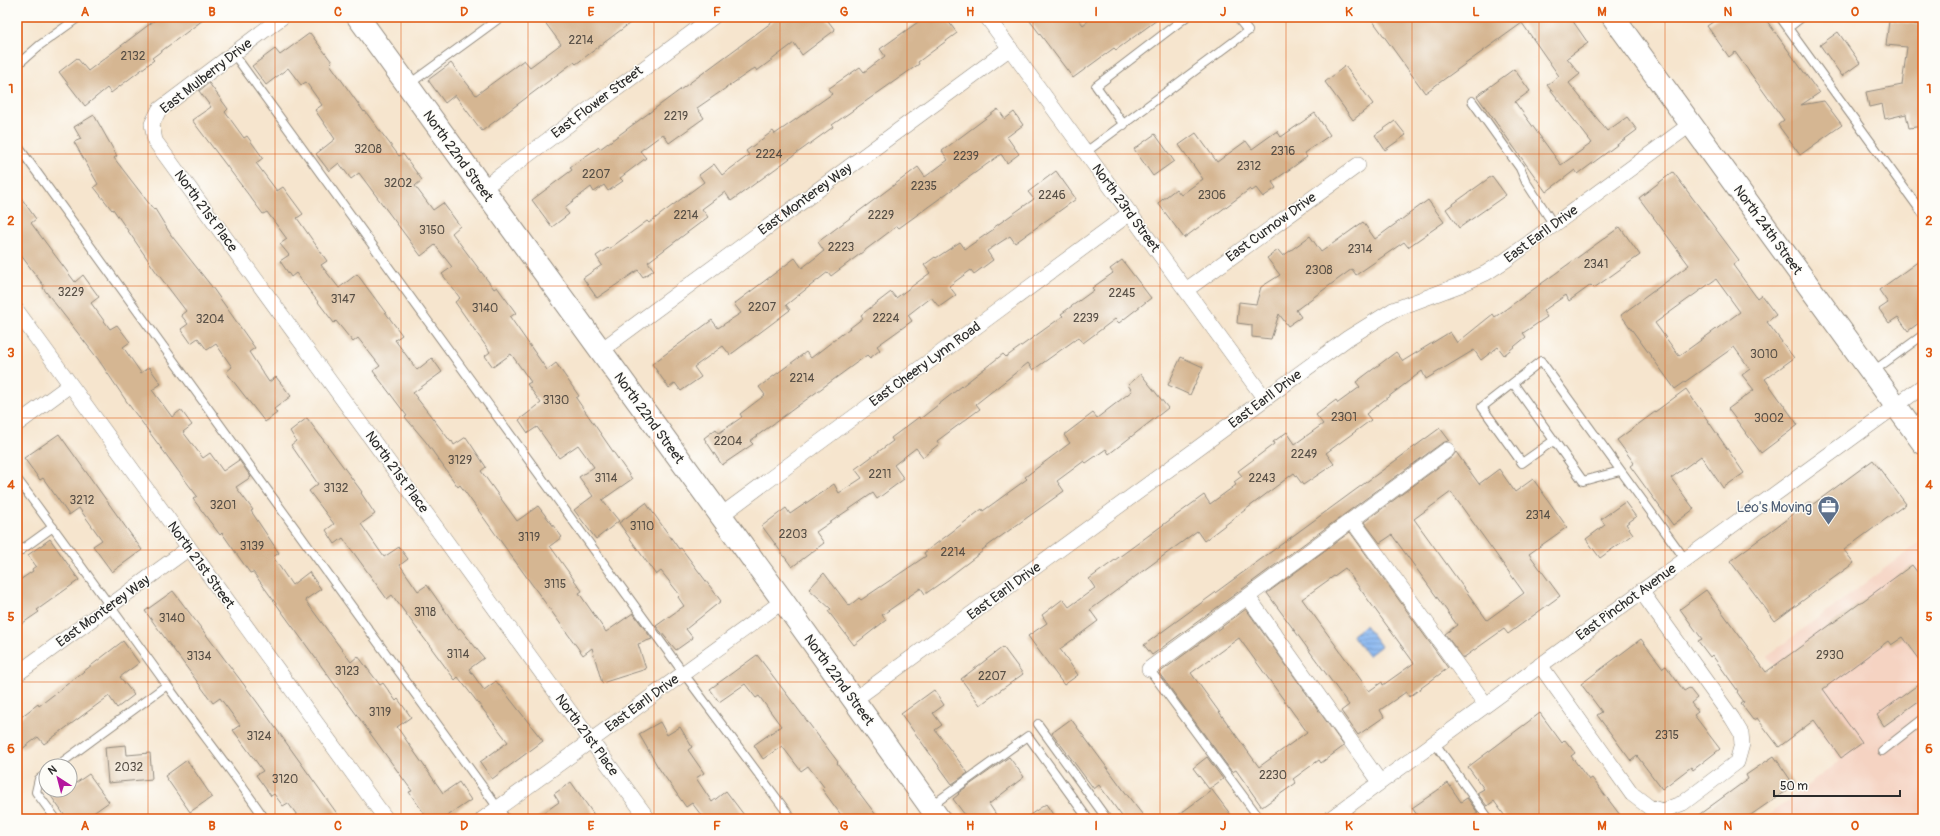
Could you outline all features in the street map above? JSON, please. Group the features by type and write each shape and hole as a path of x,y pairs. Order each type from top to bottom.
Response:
{"street":[{"name":"East Mulberry Drive","path":"152,124 159,110 282,17"},
{"name":"North 22nd Street","path":"358,17 783,601 935,813"},
{"name":"East Flower Street","path":"482,189 713,17"},
{"name":"North 23rd Street","path":"987,17 1265,399"},
{"name":"North 24th Street","path":"1613,17 1923,443"},
{"name":"East Monterey Way","path":"600,350 1010,48"},
{"name":"North 21st Place","path":"152,124 155,141 648,819"},
{"name":"East Earll Drive","path":"854,700 1376,318 1460,285 1486,273 1691,124"},
{"name":"East Curnow Drive","path":"1186,290 1358,165"},
{"name":"East Cheery Lynn Road","path":"720,516 1130,213"},
{"name":"North 21st Street","path":"17,311 386,819"},
{"path":"17,424 70,385"},
{"name":"East Pinchot Avenue","path":"1332,818 1923,386"},
{"path":"1149,668 1447,450"},
{"path":"1352,520 1486,705"},
{"name":"East Monterey Way","path":"17,674 189,548"},
{"path":"1540,665 1632,794 1649,808 1662,810 1684,803 1737,762 1742,744 1741,733 1732,718 1641,591"},
{"path":"1248,597 1380,782"},
{"name":"East Earll Drive","path":"483,819 502,813 591,740 783,601"}],"lane":[{"path":"17,65 79,17"},
{"path":"407,86 501,17"},
{"path":"1124,125 1096,86 1186,17"},
{"path":"1086,152 1248,31 1237,17"},
{"path":"1780,17 1923,214"},
{"path":"1788,28 1802,17"},
{"path":"233,53 792,819"},
{"path":"1472,101 1520,168 1526,182 1554,225"},
{"path":"17,144 502,813"},
{"path":"1872,372 1923,335"},
{"path":"1553,441 1522,463 1482,407 1541,361 1685,559"},
{"path":"1513,383 1583,481 1620,471"},
{"path":"17,479 111,605 167,685 238,779 265,819"},
{"path":"17,553 53,527"},
{"path":"1149,668 1260,819"},
{"path":"68,758 167,685"},
{"path":"1882,751 1923,719"},
{"path":"1038,724 1107,819"},
{"path":"935,813 1028,736 1088,819"},
{"path":"1434,742 1489,819"},
{"path":"38,783 36,792 38,795"},
{"path":"40,798 56,819"}],"shaded area":[{"path":"1923,540 1923,819 1763,819 1840,761 1767,656"}],"water":[{"path":"1365,625 1381,646 1368,656 1352,635"}],"building":[{"path":"159,17 207,17 152,58 154,60 111,93 107,88 85,106 59,72 77,58 88,71"},
{"path":"541,17 638,17 576,64 574,62 482,131 455,95 445,103 428,80 451,63 476,95 524,60 530,67 561,44"},
{"path":"779,17 825,17 835,30 802,55 794,43 757,71 755,68 697,108 704,118 669,143 663,134 640,151 646,158 620,178 623,181 608,191 604,185 594,192 591,187 564,208 569,214 552,227 532,200 572,170 570,167 599,147 600,149"},
{"path":"925,17 945,17 957,33 918,62 919,64 832,125 833,127 731,201 725,192 702,209 708,217 648,262 654,270 643,277 638,270 597,298 583,278 602,265 596,256 608,248 609,249 647,221 649,223 704,182 699,175 714,164 722,175 749,155 746,151 773,131 775,134 832,94 828,89 860,67 864,72 885,56 880,49"},
{"path":"1027,17 1077,17 1083,25 1093,17 1161,17 1116,50 1114,48 1073,78"},
{"path":"1370,17 1570,17 1588,43 1567,58 1580,74 1569,83 1607,131 1627,117 1637,130 1578,174 1575,170 1546,192 1477,96 1514,69 1530,91 1515,102 1561,165 1592,143 1547,85 1559,76 1522,23 1425,93"},
{"path":"1720,17 1764,17 1819,93 1801,105 1824,101 1842,125 1800,155 1778,125 1784,120 1735,52 1729,57 1707,26"},
{"path":"1889,21 1923,25 1923,126 1909,128 1906,114 1885,119 1882,104 1869,107 1866,92 1902,85 1907,47 1886,45"},
{"path":"1838,32 1860,63 1842,76 1820,45"},
{"path":"310,33 332,62 330,64 364,112 365,111 399,156 403,154 422,180 415,186 433,210 443,203 460,226 452,233 494,289 497,287 516,313 510,317 547,370 556,363 579,396 576,398 632,479 602,500 619,521 596,539 574,510 593,496 579,477 594,467 578,445 559,458 537,427 528,433 519,420 541,403 527,384 531,382 511,354 493,367 485,356 490,352 455,302 460,298 442,274 452,267 435,245 421,256 359,173 351,179 339,163 329,171 316,154 335,139 315,110 322,105 306,82 301,85 288,68 266,85 252,66 275,49 280,55"},
{"path":"1345,66 1373,104 1353,120 1325,82"},
{"path":"209,83 228,109 225,112 244,138 247,136 263,158 256,163 277,191 283,187 303,214 297,218 327,261 321,265 339,288 357,274 402,335 395,340 417,370 432,358 442,372 413,393 451,442 452,441 454,445 466,437 486,467 481,471 517,521 538,506 562,537 550,546 582,591 579,593 606,632 633,613 652,639 638,644 646,669 602,683 592,648 583,655 460,485 458,487 426,442 405,417 407,416 373,371 380,366 358,338 353,342 336,321 334,323 296,273 291,277 280,261 289,255 280,244 287,239 267,212 263,214 192,120 211,107 199,91"},
{"path":"998,109 1005,119 1014,112 1023,125 1007,137 1019,154 1007,163 1001,154 899,228 897,226 831,276 828,272 786,305 790,310 730,355 723,346 694,367 701,377 681,391 675,383 669,388 652,364 712,320 718,328 741,313 734,304 795,258 802,268 824,251 818,242 918,167 925,177 948,160 942,151"},
{"path":"1315,113 1330,135 1304,153 1307,157 1272,182 1276,188 1263,197 1256,188 1252,191 1250,189 1184,238 1158,203 1176,189 1181,195 1203,179 1179,145 1196,133 1217,162 1246,141 1252,149 1277,131 1281,137"},
{"path":"94,115 117,156 114,158 154,210 155,209 171,235 212,287 255,348 249,352 269,382 276,377 291,396 274,409 277,413 265,422 226,372 232,367 216,344 207,350 198,338 191,343 181,329 188,324 181,315 186,311 157,273 113,209 112,210 94,187 98,184 74,142 81,139 74,127"},
{"path":"1395,121 1406,135 1385,150 1375,135"},
{"path":"1155,134 1174,161 1153,176 1134,149"},
{"path":"1056,171 1076,199 1015,243 1010,236 987,251 993,260 974,274 971,270 949,286 956,295 939,307 931,297 908,315 912,321 877,346 880,350 870,358 867,355 750,441 753,444 722,465 704,438 716,429 719,433 742,417 740,414 765,395 759,387 806,352 811,358 863,318 861,315 891,292 896,298 930,273 924,265 935,257 936,258 960,242 965,249 994,229 993,228 1034,199 1028,192"},
{"path":"1673,172 1739,260 1733,265 1757,298 1761,295 1776,315 1767,322 1794,358 1765,379 1798,425 1761,453 1728,409 1754,390 1742,375 1750,369 1734,347 1675,389 1621,315 1689,265 1639,198","holes":["1716,279 1740,312 1679,356 1655,323"]},
{"path":"1492,176 1506,195 1459,228 1446,209"},
{"path":"17,192 36,219 31,223 75,282 83,275 99,297 91,303 110,329 117,325 130,342 123,347 141,373 149,367 161,384 152,390 172,417 181,410 192,425 183,432 203,458 210,453 223,471 239,460 251,477 236,487 253,510 251,511 279,553 273,557 292,585 309,572 321,589 305,600 351,662 358,656 380,685 383,683 396,701 398,699 411,717 397,727 443,793 459,782 471,800 443,819 428,819 409,792 412,791 253,572 250,573 222,533 220,535 193,499 197,496 129,405 98,359 43,288 44,286 17,250"},
{"path":"1428,200 1444,222 1408,247 1404,242 1356,275 1352,269 1296,310 1301,317 1288,326 1279,314 1271,339 1252,337 1252,325 1237,323 1239,302 1256,304 1261,287 1280,275 1267,258 1278,250 1283,256 1310,236 1321,252 1363,222 1375,239"},
{"path":"1620,227 1640,255 1594,288 1591,285 1569,301 1566,295 1543,311 1547,317 1523,333 1526,337 1504,355 1498,347 1481,360 1474,350 1426,379 1422,371 1366,414 1371,420 1326,453 1334,464 1303,485 1294,473 1204,541 1197,531 1090,610 1098,621 1060,649 1078,675 1064,685 1028,636 1047,623 1042,615 1063,599 1069,607 1095,588 1089,579 1204,495 1210,504 1236,485 1234,482 1242,476 1238,471 1274,444 1273,442 1287,432 1295,444 1323,424 1316,415 1336,400 1338,403 1360,387 1356,382 1396,352 1403,361 1450,332 1457,343 1493,314 1495,317"},
{"path":"1923,258 1923,320 1908,331 1898,317 1889,323 1879,309 1888,303 1879,290"},
{"path":"1122,260 1151,298 1119,323 1115,319 1083,343 1079,337 1033,370 1028,363 976,404 980,409 937,441 939,444 923,457 916,448 894,465 904,479 877,499 873,493 816,532 824,543 792,567 762,526 786,508 790,514 834,484 839,493 862,478 855,469 893,441 891,438 919,417 920,419 1003,354 1006,357 1063,316 1061,314 1094,290 1092,288 1113,273 1110,269"},
{"path":"1181,357 1203,367 1190,395 1168,385"},
{"path":"1141,374 1168,408 1109,454 1106,449 1086,463 1084,461 1057,481 1064,491 982,550 983,551 925,594 921,588 882,615 886,620 854,645 828,611 831,609 809,589 824,573 849,606 859,598 861,600 926,556 924,553 982,509 983,511 1027,479 1025,477 1070,443 1064,435 1093,413 1097,418 1132,391 1128,385"},
{"path":"1686,389 1744,473 1723,488 1701,456 1671,478 1694,509 1673,525 1630,466 1634,463 1617,440"},
{"path":"307,418 362,492 361,493 375,514 361,524 384,557 399,547 408,559 400,565 418,591 427,585 458,629 460,628 484,658 469,669 484,690 496,681 543,741 492,779 480,762 508,742 458,677 455,680 392,595 387,599 343,538 335,544 326,530 334,524 309,491 318,484 291,445 296,441 290,431"},
{"path":"1440,428 1449,440 1448,441 1442,443 1152,655 1144,645"},
{"path":"59,434 142,550 112,572 93,546 102,540 79,508 69,515 43,478 40,480 24,458"},
{"path":"1456,452 1479,484 1499,469 1515,492 1533,479 1567,527 1529,554 1560,596 1508,634 1504,629 1463,658 1445,634 1457,625 1392,535 1380,543 1364,522 1452,457","holes":["1451,492 1524,593 1487,620 1414,519"]},
{"path":"1873,460 1906,504 1844,550 1854,563 1775,621 1730,561 1810,502 1812,505"},
{"path":"1625,502 1636,517 1626,524 1633,534 1600,558 1586,539 1605,525 1601,519"},
{"path":"646,503 679,549 681,548 721,601 686,629 693,638 676,650 656,626 684,606 678,597 680,595 661,571 656,575 619,523"},
{"path":"1350,532 1448,668 1409,697 1406,692 1380,710 1384,717 1358,735 1341,711 1349,705 1267,593","holes":["1345,568 1414,663 1383,685 1382,682 1369,691 1302,599"]},
{"path":"50,539 79,580 37,610 39,612 17,627 17,582 33,571 32,569 36,566 28,555"},
{"path":"1912,565 1923,580 1923,664 1903,637 1891,645 1888,641 1823,689 1862,743 1841,758 1814,720 1779,747 1757,718 1753,720 1741,704 1744,702 1737,692 1738,691 1712,655 1710,657 1698,641 1702,639 1680,609 1706,590 1766,672"},
{"path":"173,591 257,702 341,819 300,819 288,803 283,806 274,794 271,796 256,775 263,771 233,730 240,725 220,698 213,703 145,611"},
{"path":"1246,609 1344,746 1321,763 1319,760 1293,779 1296,783 1262,807 1236,770 1232,772 1159,673","holes":["1239,638 1307,732 1259,767 1191,673"]},
{"path":"1641,639 1663,668 1666,666 1684,691 1689,688 1697,698 1691,703 1698,712 1694,715 1720,749 1693,770 1691,767 1662,789 1637,756 1631,761 1597,715 1602,712 1581,684"},
{"path":"123,641 139,663 120,677 134,695 117,708 109,696 44,744 38,737 22,749 17,743 17,720 38,704 39,706"},
{"path":"1003,647 1023,674 980,705 961,679"},
{"path":"757,655 879,819 844,819 822,789 824,787 808,766 801,771 782,746 763,759 754,745 781,726 759,696 756,698 745,684 719,702 710,689"},
{"path":"1923,681 1923,698 1884,726 1877,715"},
{"path":"934,690 944,705 933,713 942,725 935,730 968,773 952,784 901,714"},
{"path":"1540,713 1562,743 1565,740 1575,753 1571,756 1589,780 1592,778 1623,819 1507,819 1494,801 1487,806 1477,793 1484,789 1468,767"},
{"path":"1071,719 1146,819 1124,819 1099,785 1094,789 1052,733"},
{"path":"660,722 667,735 680,727 692,747 688,750 704,773 696,778 712,802 726,791 747,819 704,819 692,803 686,807 658,767 639,734"},
{"path":"126,745 127,755 150,753 152,779 108,783 105,747"},
{"path":"1774,756 1794,785 1745,819 1693,819 1748,779 1746,775"},
{"path":"1009,757 1024,777 989,804 999,819 968,819 953,799 959,794 958,793"},
{"path":"1207,757 1223,779 1209,789 1193,768"},
{"path":"187,760 212,797 190,812 165,776"},
{"path":"89,774 109,802 85,819 67,819 52,798 78,798 78,782"},
{"path":"571,782 597,819 535,819 559,802 554,794"},
{"path":"1448,783 1461,802 1467,798 1478,813 1469,819 1420,819 1412,808"},
{"path":"1212,790 1234,819 1173,819"},
{"path":"1046,804 1056,819 1024,819"}],"place":[{"name":"Leo's Moving","path":"1828,526"}]}
